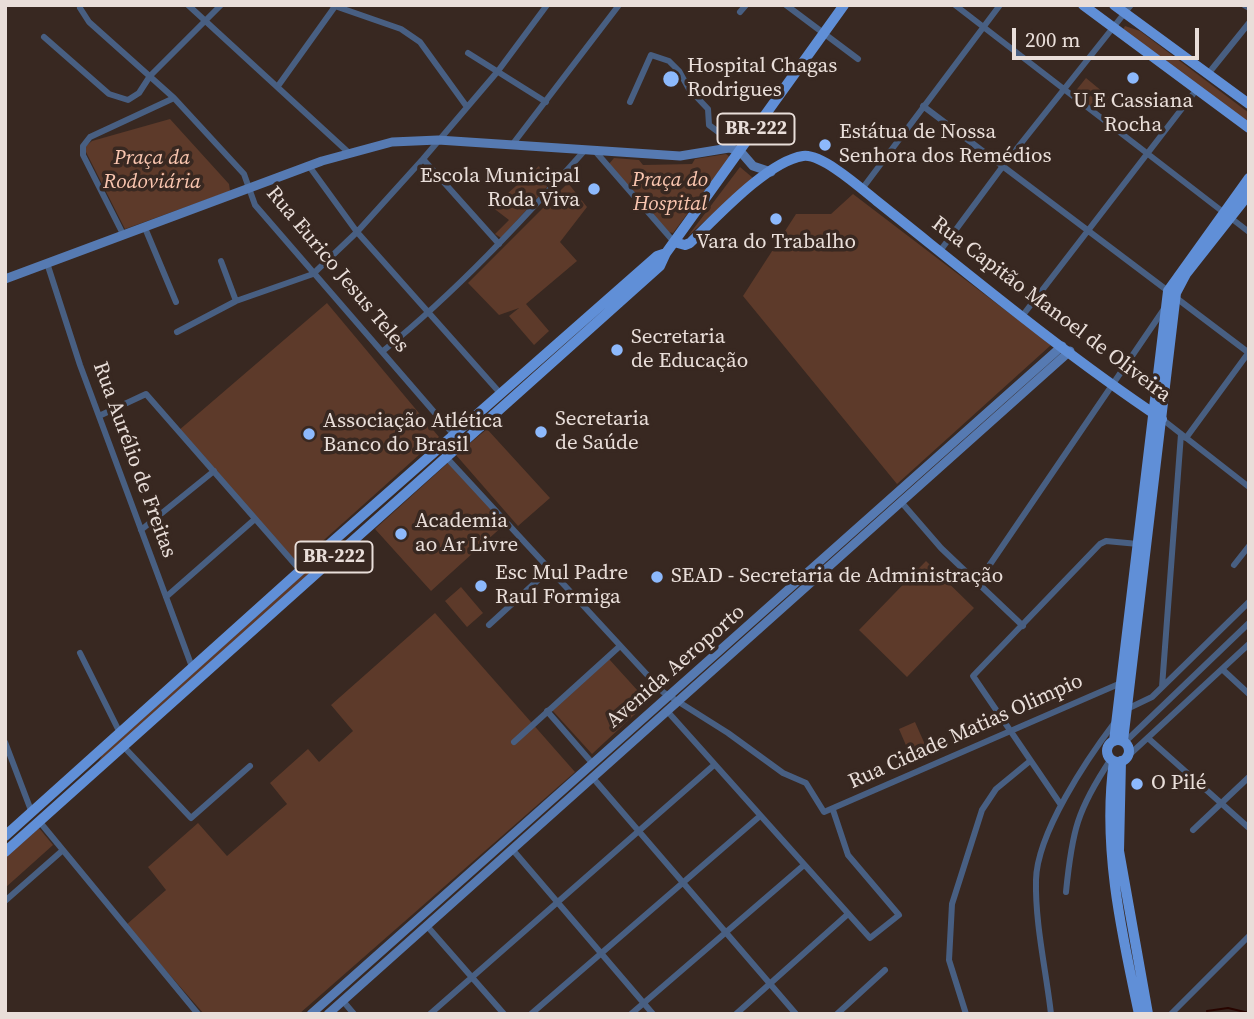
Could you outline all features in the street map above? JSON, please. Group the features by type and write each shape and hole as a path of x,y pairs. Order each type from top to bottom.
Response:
{"main road":[{"name":"BR-222","path":"88,770 123,746 446,457 662,257 845,5"},
{"path":"1083,5 1249,128"},
{"path":"1114,5 1128,9 1249,104"},
{"name":"Rua Capitão Manoel de Oliveira","path":"771,172 797,158 828,166 862,189 1066,349 1157,416"},
{"path":"674,242 688,244 771,172"},
{"path":"1148,1014 1119,851 1118,759 1108,748 1120,741 1127,709 1171,294 1183,272 1226,216 1249,178"},
{"path":"1226,216 1249,194"},
{"name":"BR-222","path":"5,852 36,817 88,770 120,733 192,667 500,393 662,257"},
{"path":"1139,1014 1116,894 1111,845 1118,759 1129,747 1120,741 1117,719 1157,416"},
{"path":"331,543 338,553"},
{"name":"BR-222","path":"5,836 36,817"}],"street":[{"path":"188,5 348,152"},
{"path":"44,37 109,94 122,99 134,98 150,76 221,5"},
{"path":"177,332 236,301 313,274 357,232 423,159 498,71 547,5"},
{"path":"512,145 619,5"},
{"path":"740,12 746,5"},
{"path":"786,5 858,59"},
{"path":"955,5 1249,232"},
{"path":"862,189 1000,5"},
{"path":"1244,5 1249,9"},
{"path":"278,86 334,6 401,29 420,42 467,107"},
{"name":"Rua Eurico Jesus Teles","path":"80,8 89,22 174,98 244,174 251,188 251,199 454,435"},
{"path":"940,251 1062,90 1128,9"},
{"path":"1208,74 1249,23"},
{"path":"468,53 545,102"},
{"path":"630,102 651,55 669,61 708,108 709,125 743,147 753,166 757,183"},
{"path":"1023,315 1196,89"},
{"path":"123,234 83,155 83,146 96,134 174,98"},
{"path":"923,106 1249,353 1184,436 1162,687"},
{"path":"5,279 348,152 392,142 438,140 680,156 743,147"},
{"path":"590,151 674,242"},
{"path":"383,351 430,313 590,151"},
{"path":"423,159 499,244"},
{"path":"310,166 357,232 500,393"},
{"path":"753,166 771,172"},
{"path":"145,228 176,302"},
{"path":"221,261 236,301"},
{"name":"Rua Aurélio de Freitas","path":"47,263 99,416 192,667"},
{"path":"978,582 1112,384 1169,309"},
{"name":"Avenida Aeroporto","path":"311,1014 593,764 673,700 902,503 1066,349"},
{"name":"Avenida Aeroporto","path":"328,1014 668,712 673,700 1066,349"},
{"path":"99,416 146,394 300,570"},
{"name":"Rua Capitão Manoel de Oliveira","path":"1157,416 1249,487"},
{"path":"446,457 673,700"},
{"path":"141,530 214,471"},
{"path":"902,503 942,548 1023,626"},
{"path":"166,597 255,519"},
{"path":"1061,804 974,681 975,674 1100,544 1106,541 1138,544"},
{"path":"1234,565 1249,546"},
{"path":"489,625 550,569"},
{"path":"1127,709 1148,700 1249,602"},
{"path":"1120,741 1249,623"},
{"path":"1066,892 1073,832 1081,807 1118,759 1149,739 1249,644"},
{"path":"514,742 620,646"},
{"path":"80,653 120,733"},
{"path":"1222,669 1249,694"},
{"name":"Rua Cidade Matias Olimpio","path":"673,700 728,733 783,773 806,783 824,812 1122,683"},
{"path":"547,711 593,764"},
{"path":"668,712 870,938 899,915 848,855 833,810"},
{"path":"1051,1014 1036,879 1041,854 1061,804 1117,719"},
{"path":"1149,739 1249,828"},
{"path":"5,742 36,817 198,1014"},
{"path":"123,746 191,818 250,766"},
{"path":"966,1014 949,960 952,904 982,810 996,789 1030,761"},
{"path":"430,1014 714,765"},
{"path":"1193,831 1249,777"},
{"path":"593,778 796,1014"},
{"path":"531,1014 760,816"},
{"path":"512,849 653,1014"},
{"path":"5,901 63,850"},
{"path":"631,1014 804,865"},
{"path":"736,1014 848,914"},
{"path":"427,926 504,1014"},
{"path":"1171,1014 1249,936"},
{"path":"836,1014 885,970"},
{"path":"343,1001 354,1014"}],"green space":[{"path":"1125,26 1140,31 1249,113 1249,126 1122,31"},
{"path":"1086,78 1109,97 1097,111 1074,93"},
{"name":"Praça da Rodoviária","path":"170,119 229,184 230,191 125,229 86,152 86,146 92,141"},
{"name":"Praça do Hospital","path":"726,154 730,157 673,233 668,232 609,164 614,158 639,160 643,165 692,164 695,159"},
{"path":"539,166 547,187 501,238 495,234 509,220 492,207"},
{"path":"740,167 753,178 688,236"},
{"path":"568,183 587,207 560,242 577,261 526,304 549,331 534,345 509,316 519,308 499,315 468,283"},
{"path":"853,194 1051,345 897,484 743,296 796,214 831,214"},
{"name":"Associação Atlética Banco do Brasil","path":"327,303 439,437 296,565 178,431"},
{"path":"487,429 550,498 518,526 456,455"},
{"path":"449,462 505,524 431,591 375,529"},
{"path":"326,554 329,555 322,564 97,766 102,755"},
{"path":"926,561 974,608 907,677 859,630"},
{"path":"461,587 483,613 467,627 445,601"},
{"path":"435,613 575,772 299,1014 204,1014 126,925 166,890 148,867 198,823 227,856 287,804 270,783 308,749 319,762 353,731 331,705"},
{"path":"609,659 648,702 592,754 552,710"},
{"path":"915,722 927,749 911,757 899,729"},
{"path":"39,828 53,845 5,888 5,858"}],"waterway":[{"path":"1207,1011 1228,1008 1249,1013"}],"place":[{"name":"U E Cassiana Rocha","path":"1133,78"},
{"name":"Hospital Chagas Rodrigues","path":"671,79"},
{"name":"Estátua de Nossa Senhora dos Remédios","path":"825,145"},
{"name":"Escola Municipal Roda Viva","path":"594,189"},
{"name":"Vara do Trabalho","path":"776,219"},
{"name":"Secretaria de Educação","path":"617,350"},
{"name":"Secretaria de Saúde","path":"541,432"},
{"name":"Associação Atlética Banco do Brasil","path":"309,434"},
{"name":"Academia ao Ar Livre","path":"401,534"},
{"name":"SEAD - Secretaria de Administração","path":"657,577"},
{"name":"Esc Mul Padre Raul Formiga","path":"481,586"},
{"name":"O Pilé","path":"1137,784"}]}
